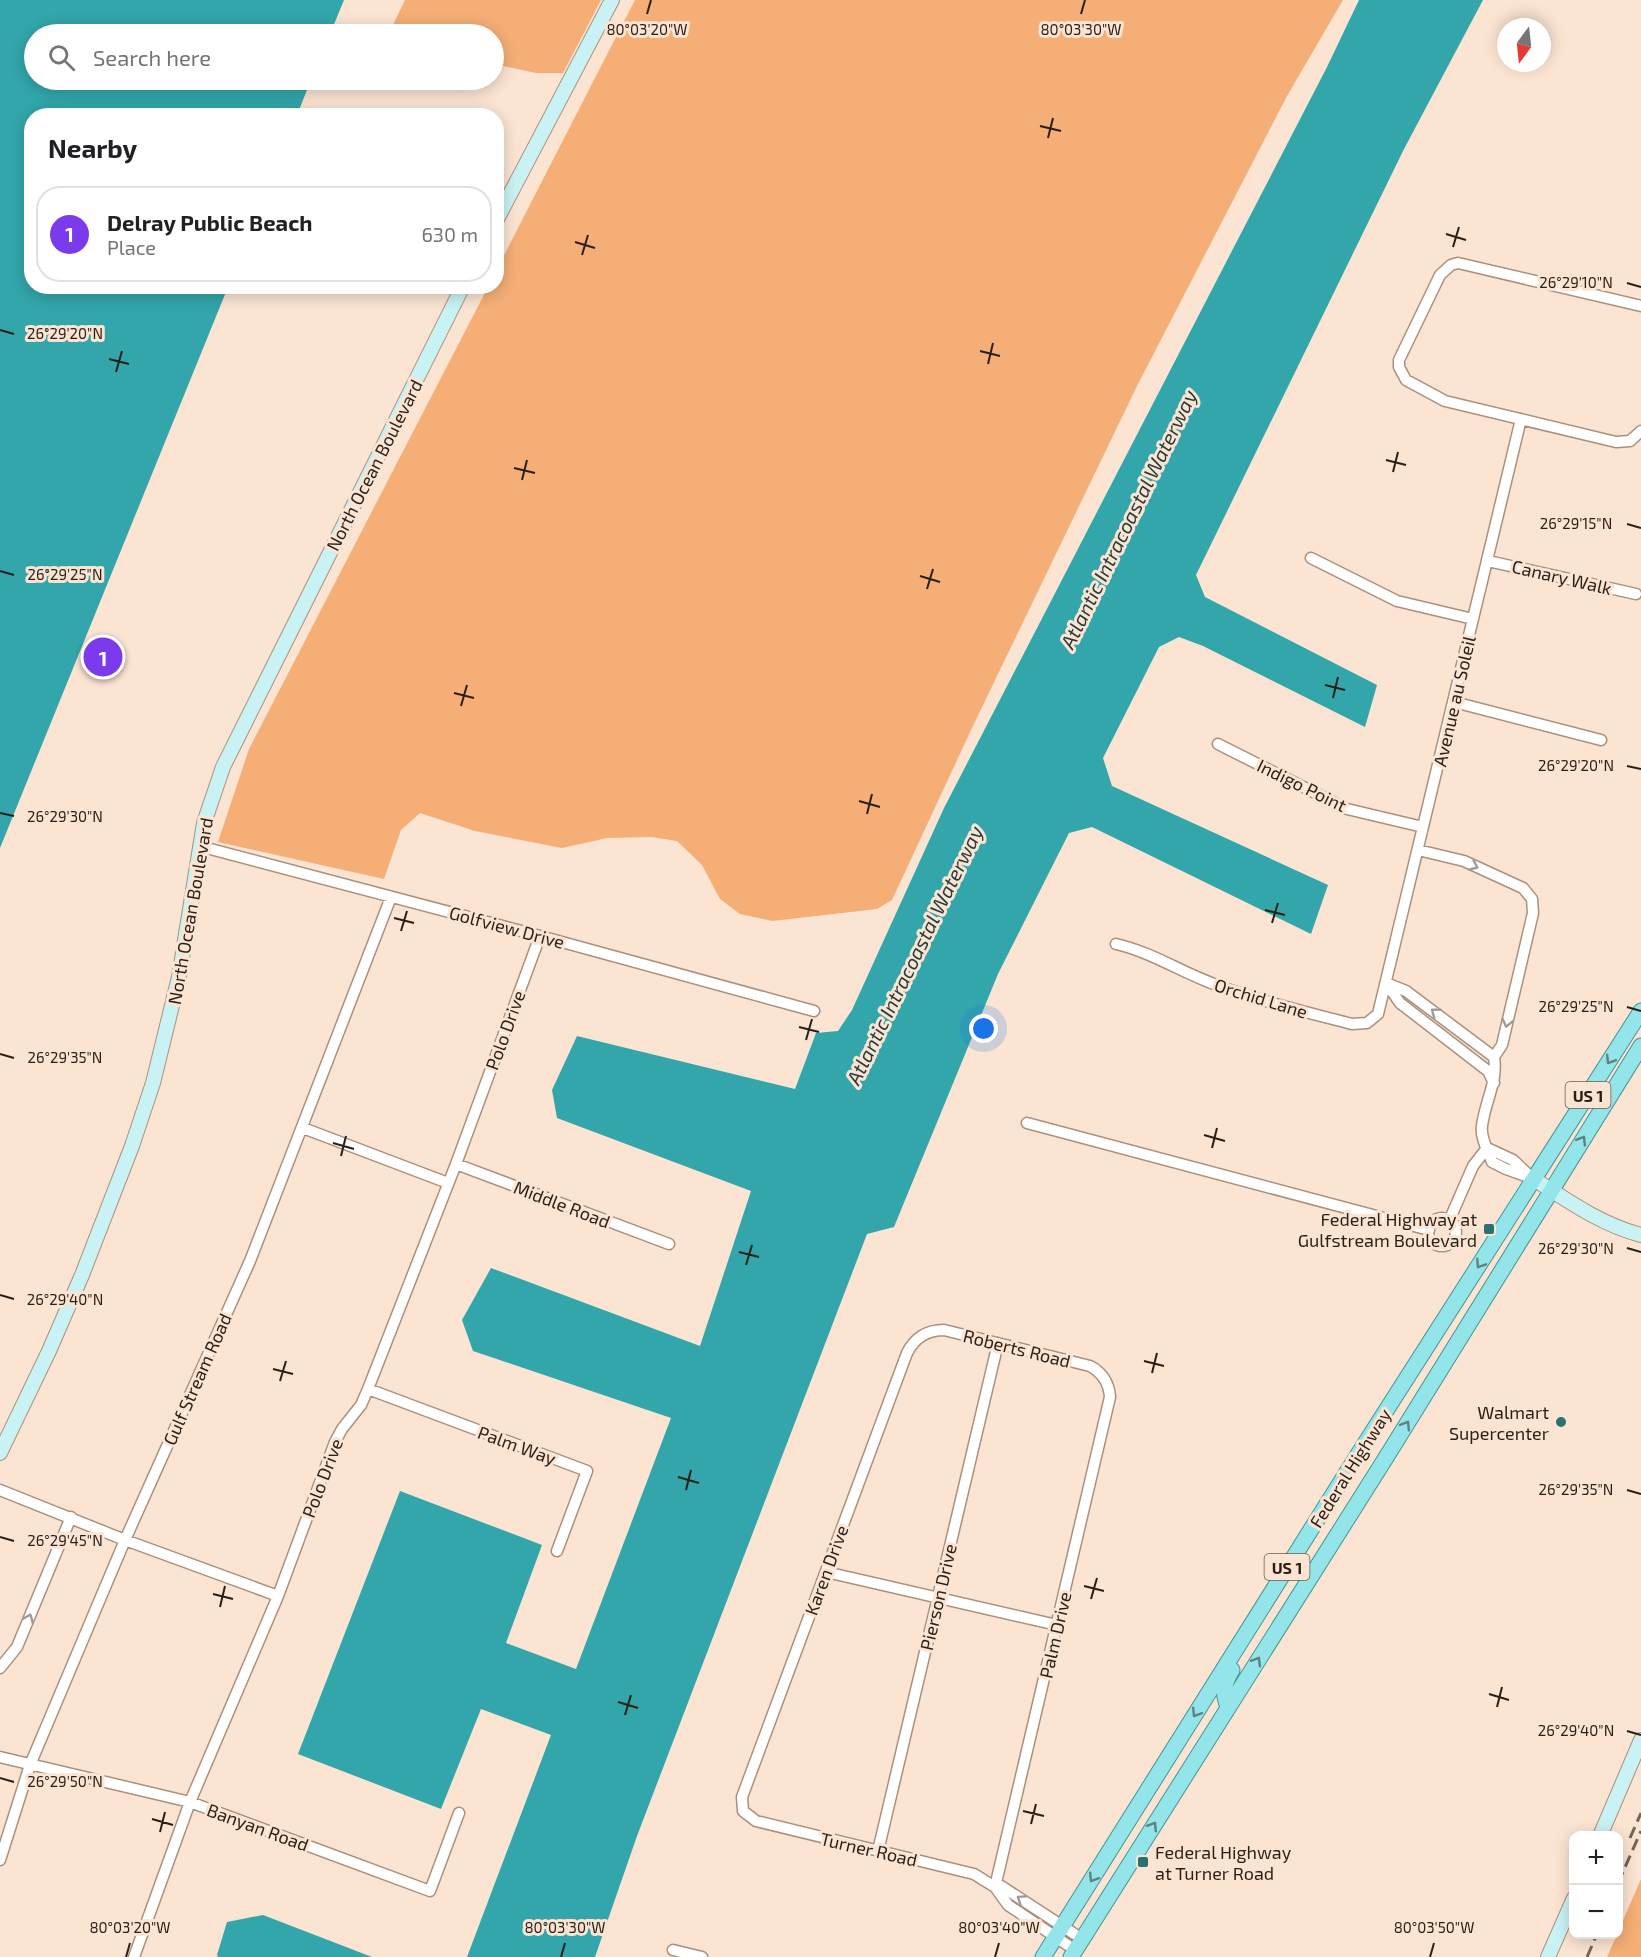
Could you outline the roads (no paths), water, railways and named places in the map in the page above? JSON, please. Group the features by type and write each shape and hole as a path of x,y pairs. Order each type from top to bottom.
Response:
{"main road":[{"path":"504,206 612,0"},
{"name":"North Ocean Boulevard","path":"0,1453 49,1351 82,1275 132,1146 153,1083 179,977 199,846 212,795 223,767 459,294"},
{"name":"Federal Highway","path":"1043,1957 1359,1453 1641,1011"},
{"name":"Federal Highway","path":"1076,1949 1641,1046"},
{"path":"1534,1179 1596,1217 1618,1228 1641,1235"},
{"path":"1384,1414 1380,1439 1381,1448 1387,1455"},
{"path":"1319,1563 1321,1546 1326,1535 1365,1471 1365,1461 1359,1453"},
{"path":"1228,1707 1223,1695 1228,1677 1292,1575 1297,1552"},
{"path":"1602,1831 1641,1740"},
{"path":"1548,1957 1569,1909"}],"street":[{"path":"1641,306 1466,263 1450,265 1444,269 1401,353 1399,367 1406,380 1445,401 1616,442 1630,441 1641,431"},
{"name":"Avenue au Soleil","path":"1386,983 1521,419"},
{"path":"1311,558 1397,601 1473,620"},
{"name":"Canary Walk","path":"1488,561 1636,594"},
{"path":"1454,702 1601,740"},
{"name":"Indigo Point","path":"1218,744 1347,809 1424,827"},
{"name":"Golfview Drive","path":"199,846 814,1011"},
{"path":"1418,850 1464,861 1523,888 1532,899 1533,913 1502,1045 1494,1057 1496,1069 1494,1083 1482,1126 1492,1162 1534,1179"},
{"name":"Gulf Stream Road","path":"0,1860 30,1765 124,1540 250,1261 392,897"},
{"name":"Polo Drive","path":"134,1957 190,1802 278,1596 335,1442 361,1405 368,1389 456,1164 540,936"},
{"name":"Orchid Lane","path":"1116,944 1136,948 1212,984 1250,997 1352,1024 1367,1023 1378,1014 1386,983"},
{"path":"1386,983 1406,991 1494,1057"},
{"path":"1386,983 1400,1003 1488,1071 1494,1083"},
{"path":"1027,1122 1429,1230"},
{"path":"303,1128 448,1183"},
{"path":"1449,1221 1473,1166 1487,1148"},
{"name":"Middle Road","path":"456,1164 669,1244"},
{"path":"1445,1219 1453,1224 1456,1233 1449,1244 1436,1245 1430,1239 1429,1230 1432,1222 1445,1219"},
{"name":"Roberts Road","path":"922,1335 945,1330 1090,1366 1103,1375 1107,1382"},
{"name":"Karen Drive","path":"743,1811 742,1797 907,1353 915,1340 922,1335"},
{"name":"Pierson Drive","path":"878,1851 998,1343"},
{"name":"Palm Drive","path":"995,1887 1110,1405 1110,1389 1107,1382"},
{"name":"Palm Way","path":"368,1389 587,1471 557,1551"},
{"path":"0,1490 124,1540 278,1596"},
{"path":"0,1668 17,1647 71,1517"},
{"path":"826,1572 1057,1625"},
{"name":"Banyan Road","path":"0,1757 190,1802 430,1891 459,1813"},
{"name":"Turner Road","path":"743,1811 756,1821 974,1874 995,1887 1001,1886 1059,1931 1076,1949"},
{"path":"673,1950 702,1957"}],"water":[{"path":"0,0 344,0 334,24 24,24 24,90 307,90 300,108 24,108 24,294 225,294 0,848"},
{"name":"Atlantic Intracoastal Waterway","path":"1359,0 1483,0 1404,149 1196,575 1205,597 1377,685 1365,727 1203,646 1179,637 1159,647 1103,758 1112,786 1328,885 1311,934 1092,827 1069,833 998,974 894,1227 867,1234 637,1836 595,1957 467,1957 551,1735 481,1709 441,1809 298,1754 400,1491 542,1545 506,1643 576,1669 671,1418 473,1351 462,1320 491,1268 700,1346 751,1191 557,1118 552,1090 577,1036 795,1089 816,1033 838,1031 852,1010 944,808 1327,67"},
{"path":"263,1915 372,1957 218,1957 227,1922"}],"railway":[{"path":"1630,1838 1641,1813"},
{"path":"1623,1872 1641,1831"},
{"path":"1587,1957 1595,1939"}],"place":[{"name":"Delray Public Beach","path":"103,657"},
{"name":"Federal Highway at Gulfstream Boulevard","path":"1489,1229"},
{"name":"Walmart Supercenter","path":"1561,1422"},
{"name":"Federal Highway at Turner Road","path":"1143,1862"}]}
